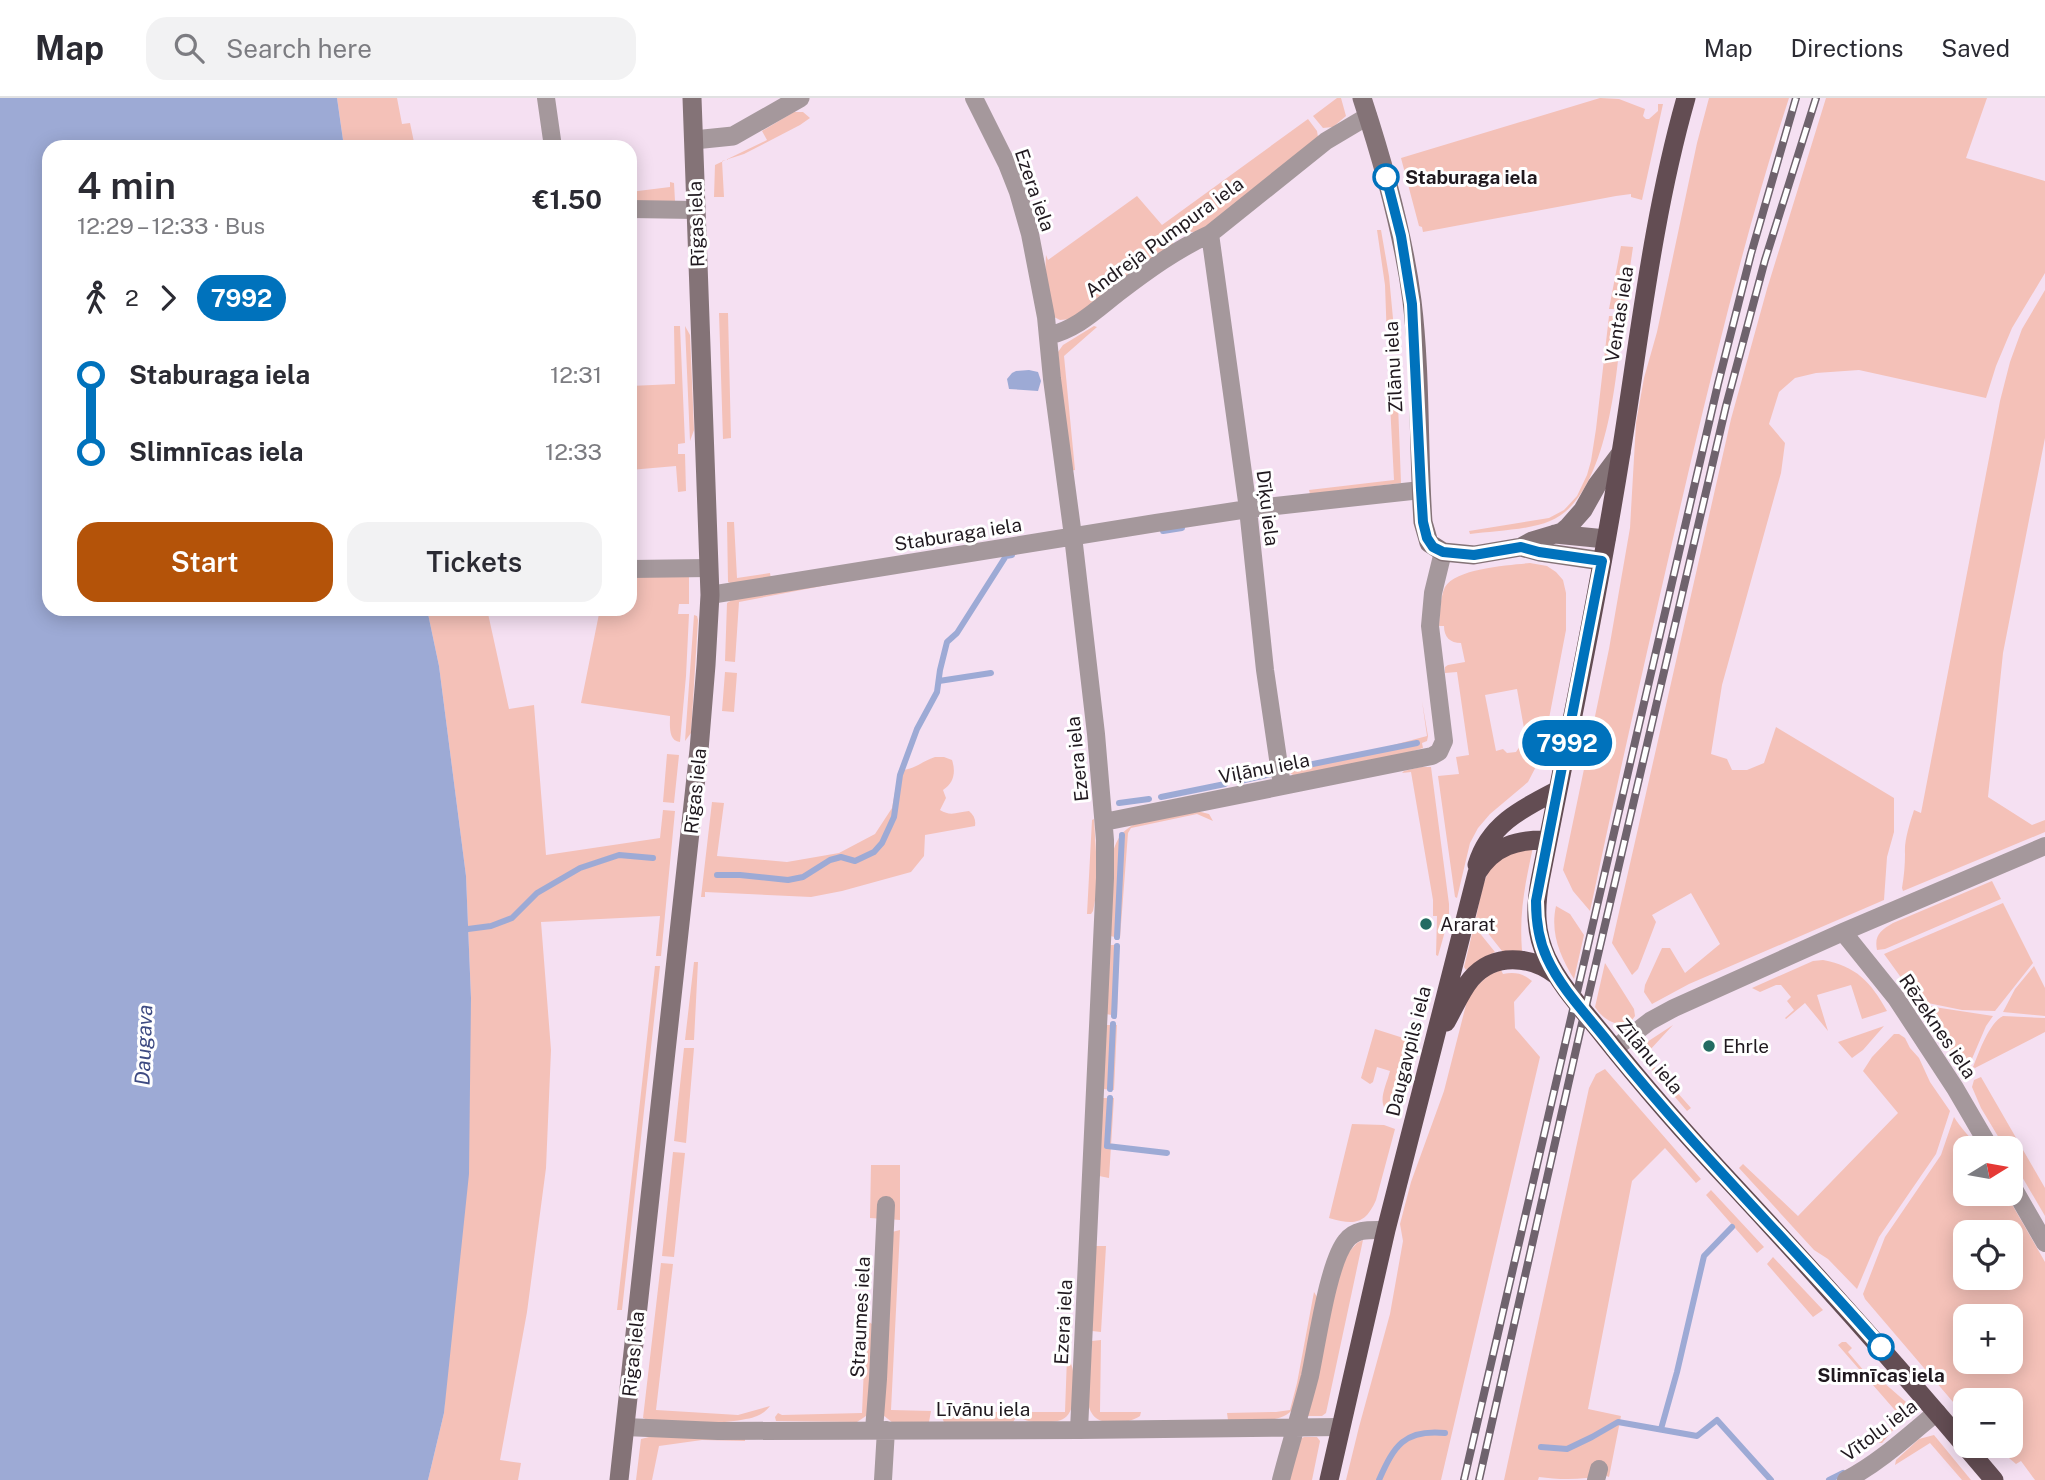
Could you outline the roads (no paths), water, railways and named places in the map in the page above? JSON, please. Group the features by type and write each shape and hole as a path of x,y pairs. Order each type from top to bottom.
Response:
{"highway":[{"name":"Ventas iela","path":"1606,539 1650,259 1686,98"},
{"name":"Zīlānu iela","path":"1606,539 1536,901 1536,922 1541,943 1556,975 1679,1127 1841,1302 1994,1480"},
{"name":"Daugavpils iela","path":"1329,1480 1386,1230 1479,858 1496,828 1519,811 1558,790"},
{"name":"Daugavpils iela","path":"1474,882 1486,859 1502,847 1522,841 1548,840"},
{"path":"1433,1044 1469,982 1487,966 1502,960 1522,960 1536,963 1556,975"}],"main road":[{"name":"Rīgas iela","path":"619,1480 699,750 710,595 692,98"},
{"name":"Zīlānu iela","path":"1365,107 1393,202 1409,281 1415,344 1423,522 1427,538 1433,547 1443,552"},
{"path":"1443,552 1474,555 1521,547 1562,531 1575,519 1621,453"},
{"path":"1555,534 1606,539"},
{"path":"1521,547 1602,561"}],"street":[{"path":"545,98 552,140"},
{"path":"694,140 733,136 800,98"},
{"name":"Ezera iela","path":"974,98 1018,192 1034,255 1048,336 1073,536 1104,822 1105,892 1079,1430"},
{"name":"Andreja Pumpura iela","path":"1048,336 1076,327 1116,294 1172,255 1210,234 1365,107"},
{"path":"637,209 695,210"},
{"name":"Dīķu iela","path":"1210,234 1248,509 1265,670 1282,786"},
{"name":"Staburaga iela","path":"710,595 1248,509 1421,490"},
{"name":"Viļānu iela","path":"1104,822 1432,756 1441,750 1444,741 1430,626 1433,593 1443,552"},
{"path":"637,569 709,568"},
{"path":"1614,1048 1650,1021 1670,1010 1843,932 2045,846"},
{"name":"Rēzeknes iela","path":"1843,932 1896,998 1983,1136"},
{"name":"Straumes iela","path":"883,1480 878,1379 886,1205"},
{"path":"2023,1205 2045,1243"},
{"path":"1281,1480 1340,1251 1348,1238 1357,1232 1386,1230"},
{"name":"Vītolu iela","path":"1846,1480 1860,1473 1937,1412"},
{"name":"Līvānu iela","path":"625,1427 718,1431 1341,1427"}],"water":[{"name":"Daugava","path":"0,98 337,98 343,140 42,140 42,616 428,616 439,666 466,876 471,998 469,1174 444,1413 428,1480 0,1480"},
{"path":"1016,371 1038,372 1041,381 1038,391 1009,389 1007,379"}],"waterway":[{"path":"1163,531 1182,528"},
{"path":"717,875 788,880 803,877 830,860 841,857 855,861 874,852 882,843 894,817 900,775 917,729 937,692 947,642 957,633 1006,556 1012,555"},
{"path":"939,681 991,673"},
{"path":"1288,769 1417,743"},
{"path":"1240,781 1271,774"},
{"path":"1161,797 1225,784"},
{"path":"1119,803 1149,799"},
{"path":"1117,937 1122,835"},
{"path":"468,929 491,926 512,918 537,893 580,868 619,855 653,858"},
{"path":"1114,1016 1117,946"},
{"path":"1110,1089 1113,1024"},
{"path":"1110,1098 1107,1146 1167,1153"},
{"path":"1661,1429 1704,1256 1732,1227"},
{"path":"1541,1447 1567,1449 1618,1422 1697,1436 1717,1420 1771,1480"},
{"path":"1379,1480 1402,1442 1420,1434 1445,1433"},
{"path":"1829,1480 1843,1473"}],"railway":[{"path":"1464,1480 1718,384 1751,254 1796,98"},
{"path":"1479,1480 1726,406 1765,260 1816,98"}],"place":[{"name":"Staburaga iela","path":"1386,177"},
{"name":"Ararat","path":"1426,924"},
{"name":"Ehrle","path":"1709,1046"},
{"name":"Slimnīcas iela","path":"1881,1347"}]}
